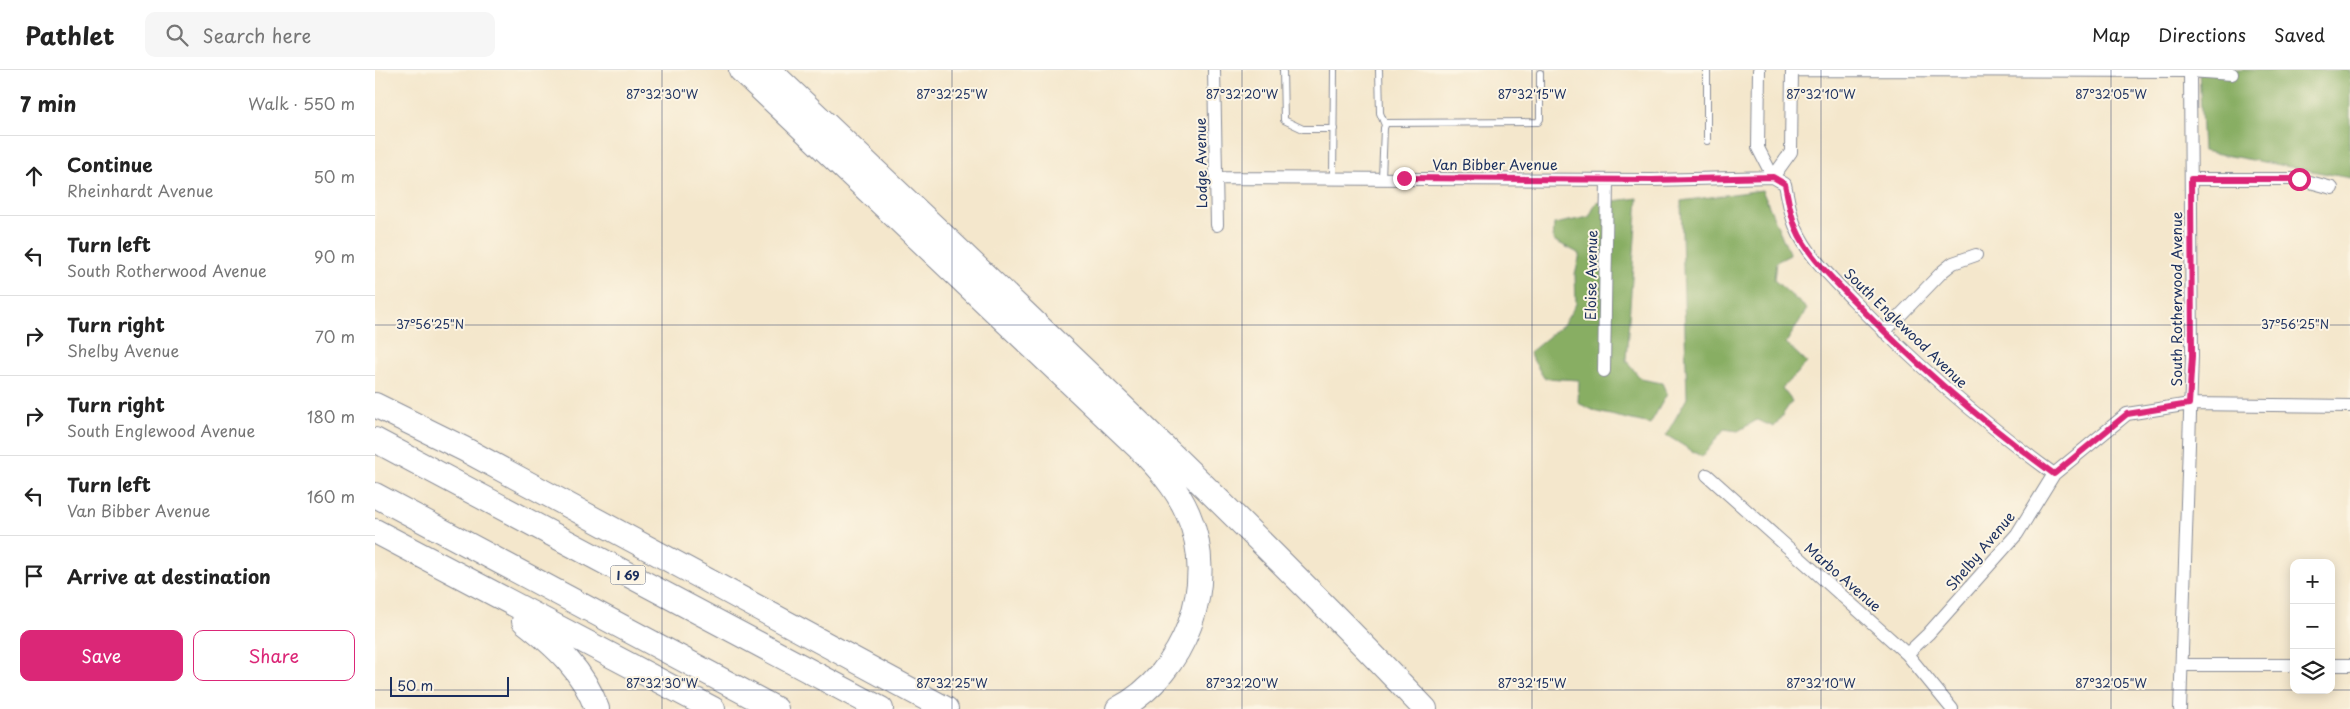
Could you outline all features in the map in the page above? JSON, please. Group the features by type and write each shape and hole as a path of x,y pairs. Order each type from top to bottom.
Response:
{"highway":[{"path":"741,70 1138,447 1158,467 1182,500 1189,516 1199,551 1198,592 1192,622 1185,639 1154,683 1131,703 1118,709"},
{"path":"769,70 1209,488 1321,600 1425,709"},
{"path":"375,392 464,449"},
{"path":"375,405 464,449 946,709"},
{"name":"I 69","path":"375,440 881,709"},
{"path":"375,495 777,709"},
{"path":"375,531 713,709"},
{"path":"476,583 564,654 584,680 597,709"},
{"path":"833,648 965,709"}],"street":[{"name":"Lodge Avenue","path":"1214,70 1217,225"},
{"name":"South Englewood Avenue","path":"1759,70 1758,148 1773,177 1785,184 1796,229 1827,273 1884,332 1997,433 2054,474"},
{"path":"1773,177 1791,152 1792,70 2190,70 2232,74"},
{"name":"South Rotherwood Avenue","path":"2180,709 2192,356 2190,70"},
{"name":"Van Bibber Avenue","path":"1216,178 1607,180 1773,177"},
{"path":"2191,179 2299,179 2332,188"},
{"name":"Eloise Avenue","path":"1604,371 1607,180"},
{"path":"1884,332 1948,267 1976,255"},
{"name":"Shelby Avenue","path":"1907,654 1928,634 2017,534 2054,474 2127,414 2189,404 2350,406"},
{"name":"Marbo Avenue","path":"1707,475 1907,654 1951,709"},
{"path":"2182,665 2290,665"},
{"path":"2335,665 2350,665"}],"lane":[{"path":"1283,70 1284,120 1303,129 1334,130"},
{"path":"1333,179 1334,70"},
{"path":"1379,70 1380,113 1385,125 1382,178"},
{"path":"1707,70 1707,141"},
{"path":"1385,125 1386,123 1538,122 1540,119 1540,72"}],"green space":[{"path":"2199,70 2350,70 2350,178 2203,151"},
{"path":"1762,190 1790,255 1776,262 1774,280 1807,309 1786,343 1807,363 1782,388 1792,401 1774,427 1757,420 1738,431 1724,429 1702,457 1666,435 1687,398 1681,201"},
{"path":"1638,198 1626,360 1641,379 1662,383 1667,394 1650,424 1597,412 1578,403 1579,380 1544,378 1529,353 1564,324 1576,304 1575,274 1580,254 1553,240 1554,224 1589,217 1596,203"}],"route":[{"path":"1404,178 1652,180 1773,177 1785,184 1796,229 1827,273 1884,332 1960,401 1997,433 2054,474 2127,414 2189,404 2192,356 2191,179 2299,179"}]}
